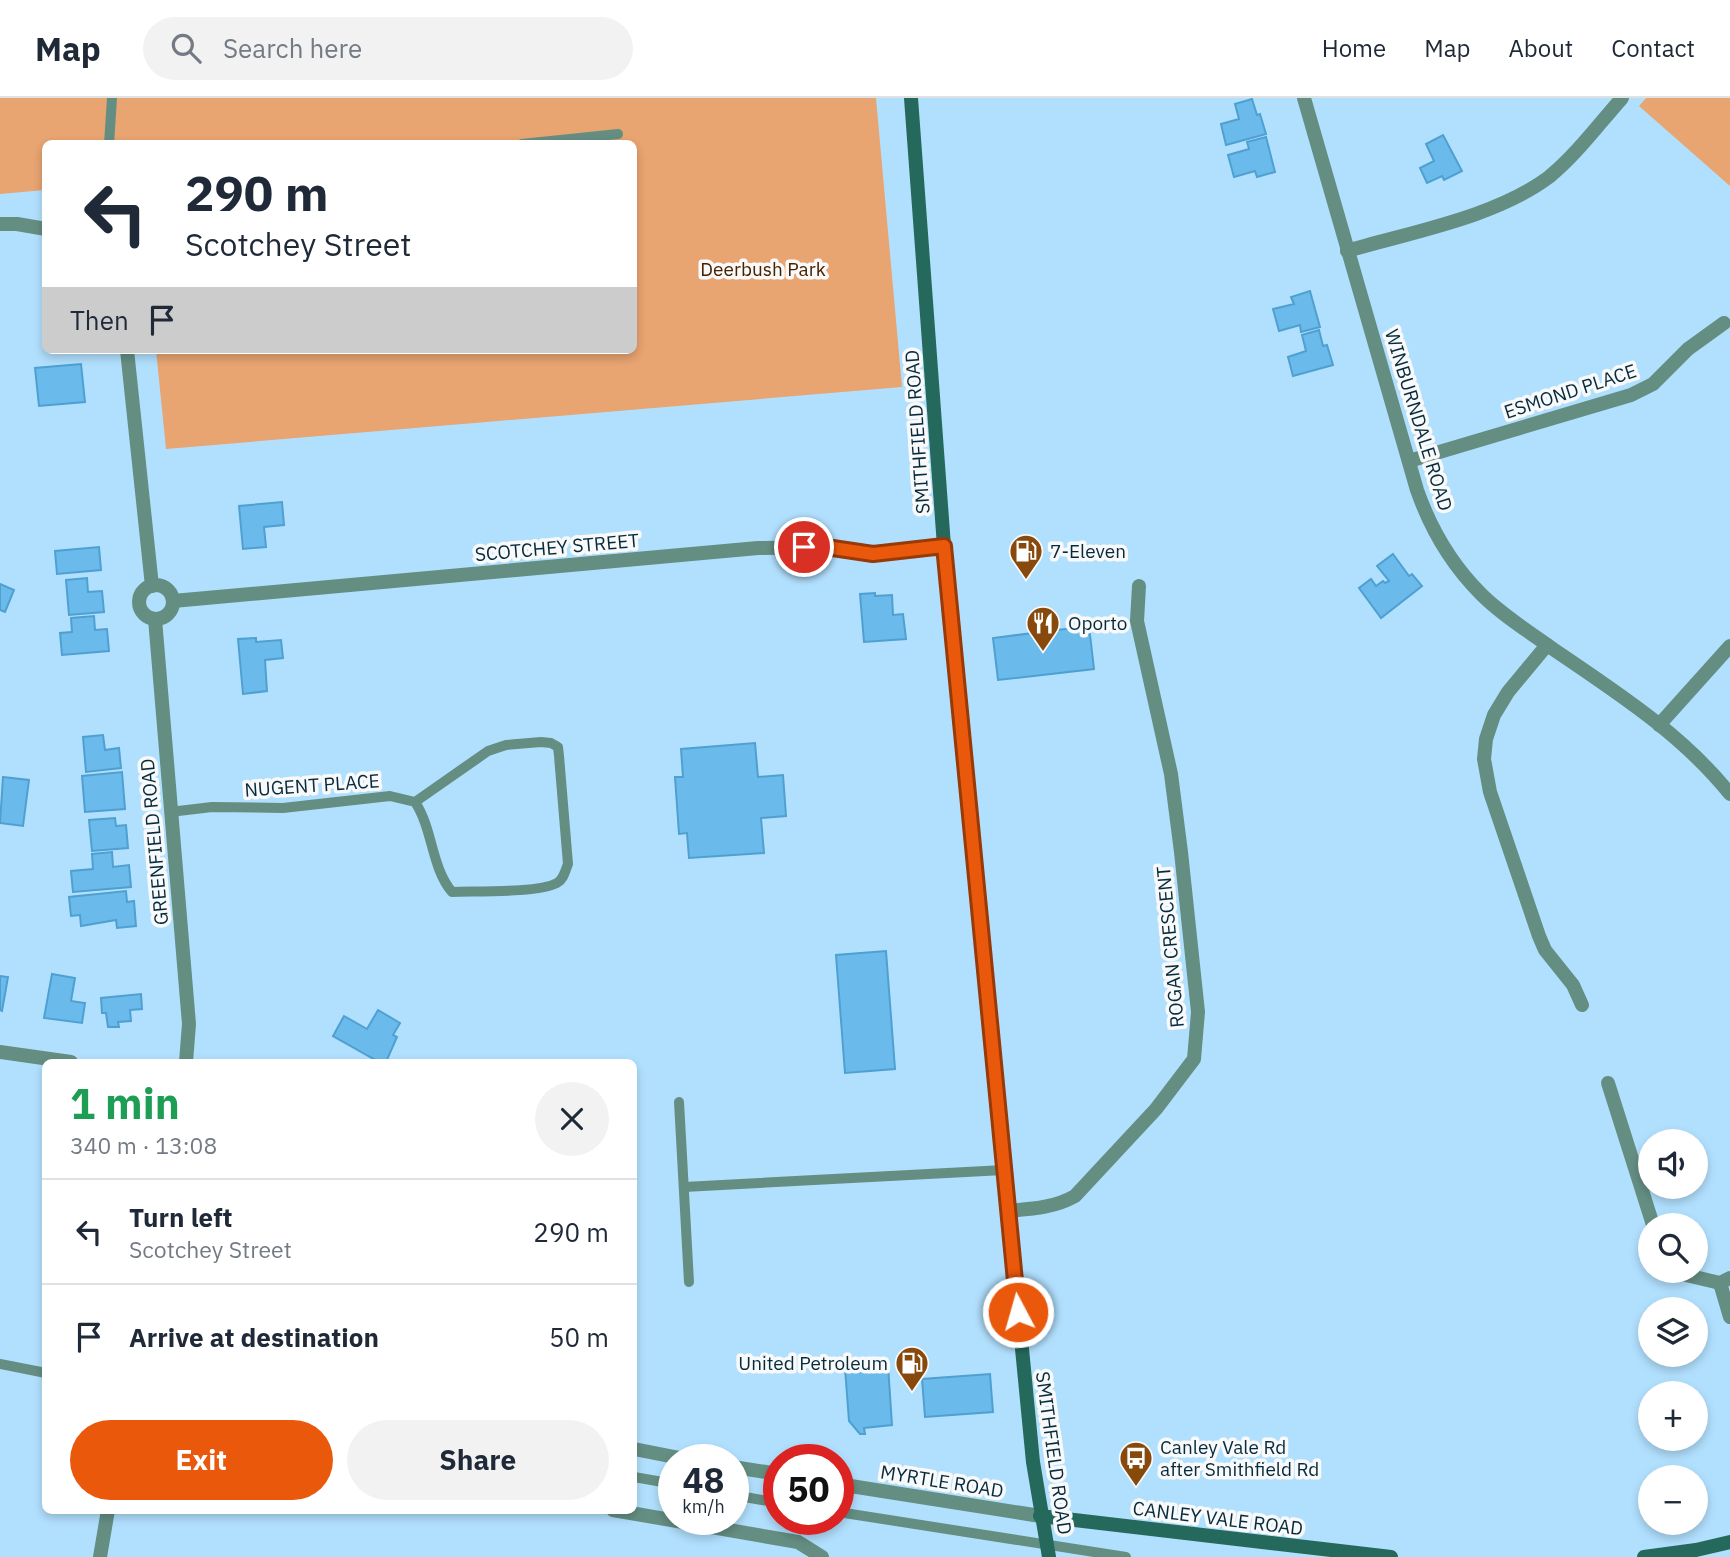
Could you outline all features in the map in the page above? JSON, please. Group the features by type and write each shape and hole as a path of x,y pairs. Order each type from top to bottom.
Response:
{"main road":[{"name":"SMITHFIELD ROAD","path":"911,98 944,546 1033,1462 1048,1551"},
{"name":"CANLEY VALE ROAD","path":"1040,1516 1391,1557"},
{"path":"1644,1557 1730,1542"}],"street":[{"name":"WINBURNDALE ROAD","path":"1304,98 1409,461 1433,530 1455,565 1492,605 1659,725 1703,763 1730,794"},
{"path":"1347,251 1486,211 1533,188 1563,164 1622,98"},
{"path":"0,224 42,228"},
{"name":"ESMOND PLACE","path":"1409,461 1643,390 1662,377 1688,349 1724,323"},
{"path":"127,354 152,586"},
{"name":"SCOTCHEY STREET","path":"173,601 758,548 826,547 873,554 944,546"},
{"path":"152,586 165,588 172,595 173,601 168,614 155,619 147,616 140,607 141,595 152,586"},
{"name":"ROGAN CRESCENT","path":"1008,1212 1049,1206 1075,1196 1156,1109 1194,1059 1198,1012 1181,852 1171,774 1137,621 1139,586"},
{"name":"GREENFIELD ROAD","path":"155,619 189,1024 187,1059"},
{"path":"1547,645 1508,692 1494,715 1486,739 1484,759 1490,792 1539,936 1545,950 1573,985 1582,1005"},
{"path":"1659,725 1730,646"},
{"path":"0,1052 50,1059"},
{"path":"1608,1083 1649,1213"},
{"path":"1725,1280 1730,1317"},
{"path":"637,1450 658,1454"},
{"name":"MYRTLE ROAD","path":"854,1487 1040,1516"},
{"path":"100,1557 107,1514"},
{"path":"636,1514 797,1542 822,1557"}],"lane":[{"path":"109,140 112,98"},
{"path":"560,140 618,134"},
{"path":"551,743 558,747 559,756 568,864 564,877 556,884 536,888 452,892 439,867 426,821 415,802 488,751 506,745 551,743"},
{"name":"NUGENT PLACE","path":"170,812 212,807 283,808 390,796 415,802"},
{"path":"679,1102 689,1282"},
{"path":"684,1187 1004,1170"},
{"path":"0,1364 42,1372"},
{"path":"637,1478 658,1481"},
{"path":"854,1515 1048,1551 1126,1557"}],"green space":[{"name":"Deerbush Park","path":"0,98 876,98 902,387 166,449 156,354 637,354 637,140 42,140 42,190 0,194"},
{"path":"1646,98 1730,98 1730,186 1639,106"}],"building":[{"path":"1252,99 1266,134 1226,145 1221,124 1239,119 1235,104"},
{"path":"1443,135 1462,171 1444,180 1442,176 1427,183 1420,168 1434,161 1426,144"},
{"path":"1266,137 1275,172 1257,177 1255,171 1234,177 1228,155 1249,149 1247,142"},
{"path":"1310,291 1320,327 1301,332 1300,325 1279,331 1273,309 1294,304 1291,297"},
{"path":"1319,330 1323,346 1327,345 1333,365 1293,376 1288,357 1306,351 1302,335"},
{"path":"81,364 85,402 39,406 35,368"},
{"path":"282,502 284,525 264,527 266,547 243,549 239,506"},
{"path":"99,547 101,570 57,574 55,551"},
{"path":"1393,554 1409,576 1412,574 1422,586 1381,618 1359,588 1371,579 1376,586 1383,581 1389,581 1377,566"},
{"path":"87,578 88,592 102,591 104,612 69,615 66,580"},
{"path":"0,584 14,590 5,612 0,610"},
{"path":"875,593 875,596 892,595 893,615 903,614 906,639 864,642 860,594"},
{"path":"94,616 95,630 107,629 109,651 62,655 60,633 72,632 71,618"},
{"name":"Oporto","path":"1089,626 1094,669 998,680 993,638"},
{"path":"256,638 256,642 281,640 283,658 265,660 267,691 243,694 238,639"},
{"path":"103,735 105,750 119,748 121,768 86,772 83,737"},
{"path":"755,743 758,777 783,775 786,816 761,818 764,853 689,858 687,833 679,834 675,777 683,777 681,749"},
{"path":"122,772 125,809 85,812 82,776"},
{"path":"3,777 29,780 23,826 0,823"},
{"path":"115,818 116,826 126,825 128,848 92,851 89,820"},
{"path":"112,852 113,867 129,865 131,887 73,892 71,871 93,869 92,854"},
{"path":"126,891 127,902 134,901 136,926 117,928 116,920 81,926 80,915 71,916 69,897"},
{"path":"886,951 895,1069 845,1073 836,955"},
{"path":"52,974 75,978 71,1001 85,1003 82,1023 44,1018"},
{"path":"0,976 8,977 2,1011 0,1010"},
{"path":"141,994 142,1009 130,1010 131,1021 118,1022 119,1027 108,1027 106,1013 102,1013 101,998"},
{"path":"378,1010 400,1023 393,1035 397,1037 387,1059 374,1059 333,1036 344,1016 367,1029"},
{"path":"888,1365 892,1425 864,1428 865,1434 860,1434 849,1421 845,1368"},
{"path":"990,1374 993,1412 925,1417 922,1379"}],"place":[{"name":"7-Eleven","path":"1026,581"},
{"name":"Oporto","path":"1043,653"},
{"name":"United Petroleum","path":"912,1393"},
{"name":"Canley Vale Rd after Smithfield Rd","path":"1136,1488"}],"route":[{"path":"804,547 826,547 873,554 944,546 1018,1312"}]}
